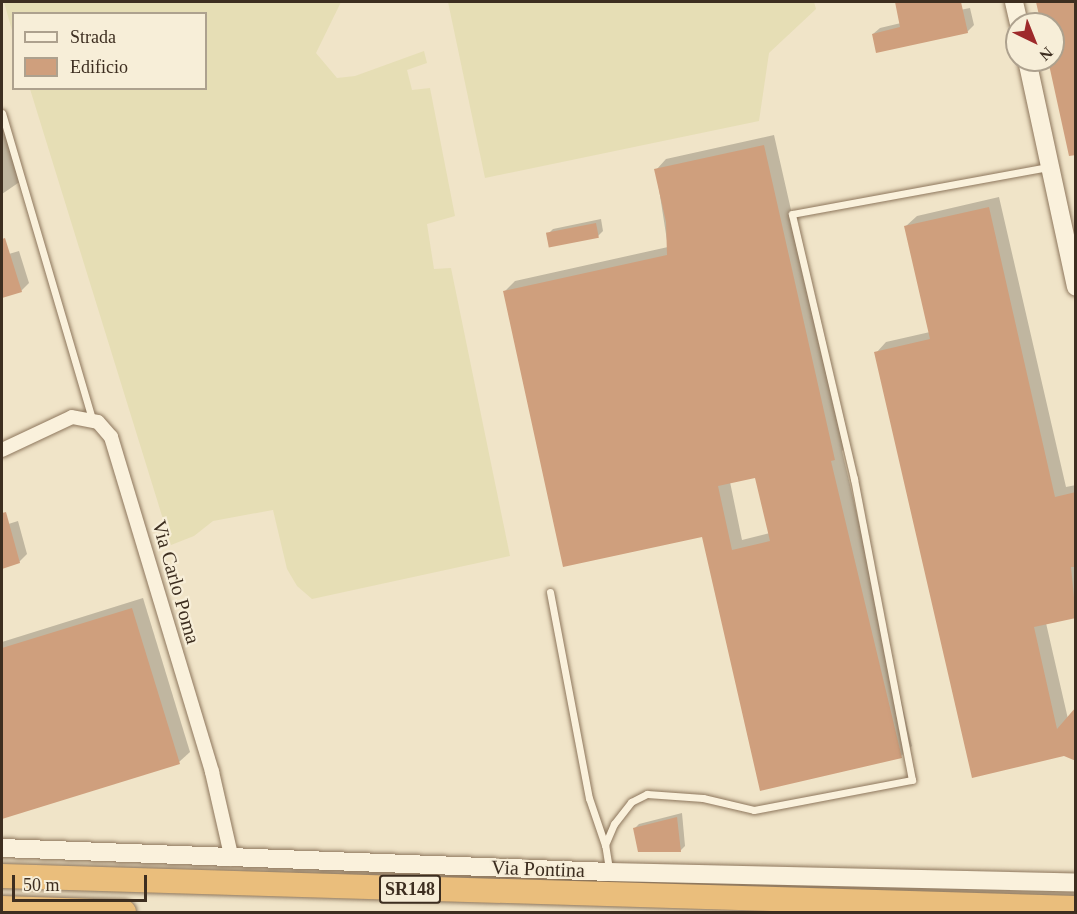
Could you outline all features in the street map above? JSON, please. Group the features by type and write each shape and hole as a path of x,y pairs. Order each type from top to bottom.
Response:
{"highway":[{"name":"SR148","path":"2,876 1076,908"},
{"path":"2,908 124,912"}],"street":[{"path":"1030,72 1076,287"},
{"path":"2,450 60,420 72,417 92,419"},
{"name":"Via Carlo Poma","path":"92,419 107,431 116,447 212,772 232,859"},
{"name":"Via Pontina","path":"2,848 232,859 609,872 1076,883"}],"lane":[{"path":"2,113 92,419"},
{"path":"605,845 619,816 631,802 647,794 703,798 754,810 912,780 854,479 792,214 1050,167"},
{"path":"550,592 589,798 605,845 609,872"}],"shaded area":[{"path":"4,2 341,2 316,53 337,78 355,76 424,51 427,63 407,70 412,90 430,88 455,216 427,224 434,269 451,268 510,556 312,599 297,586 287,569 273,510 213,521 194,536 171,545 30,90 207,90 207,12 12,12 12,30"},
{"path":"448,2 814,2 816,9 769,53 759,121 485,178"}],"building":[{"path":"895,2 961,2 968,33 876,53 872,34 900,27"},
{"path":"1036,2 1076,2 1076,155 1069,156 1051,72 1065,72 1065,12 1038,12"},
{"path":"764,145 835,460 831,461 902,758 760,791 702,537 563,567 503,291 667,255 666,222 654,169","holes":["755,478 770,541 732,550 718,486"]},
{"path":"989,207 1055,497 1076,492 1076,567 1071,567 1076,618 1034,627 1057,729 1076,707 1076,761 1064,756 972,778 874,352 930,339 904,226"},
{"path":"596,223 599,238 549,247 546,233"},
{"path":"5,238 22,292 2,298 2,239"},
{"path":"6,512 20,563 2,569 2,513"},
{"path":"132,608 180,764 2,819 2,648"},
{"path":"677,817 681,852 638,852 633,828"}]}
